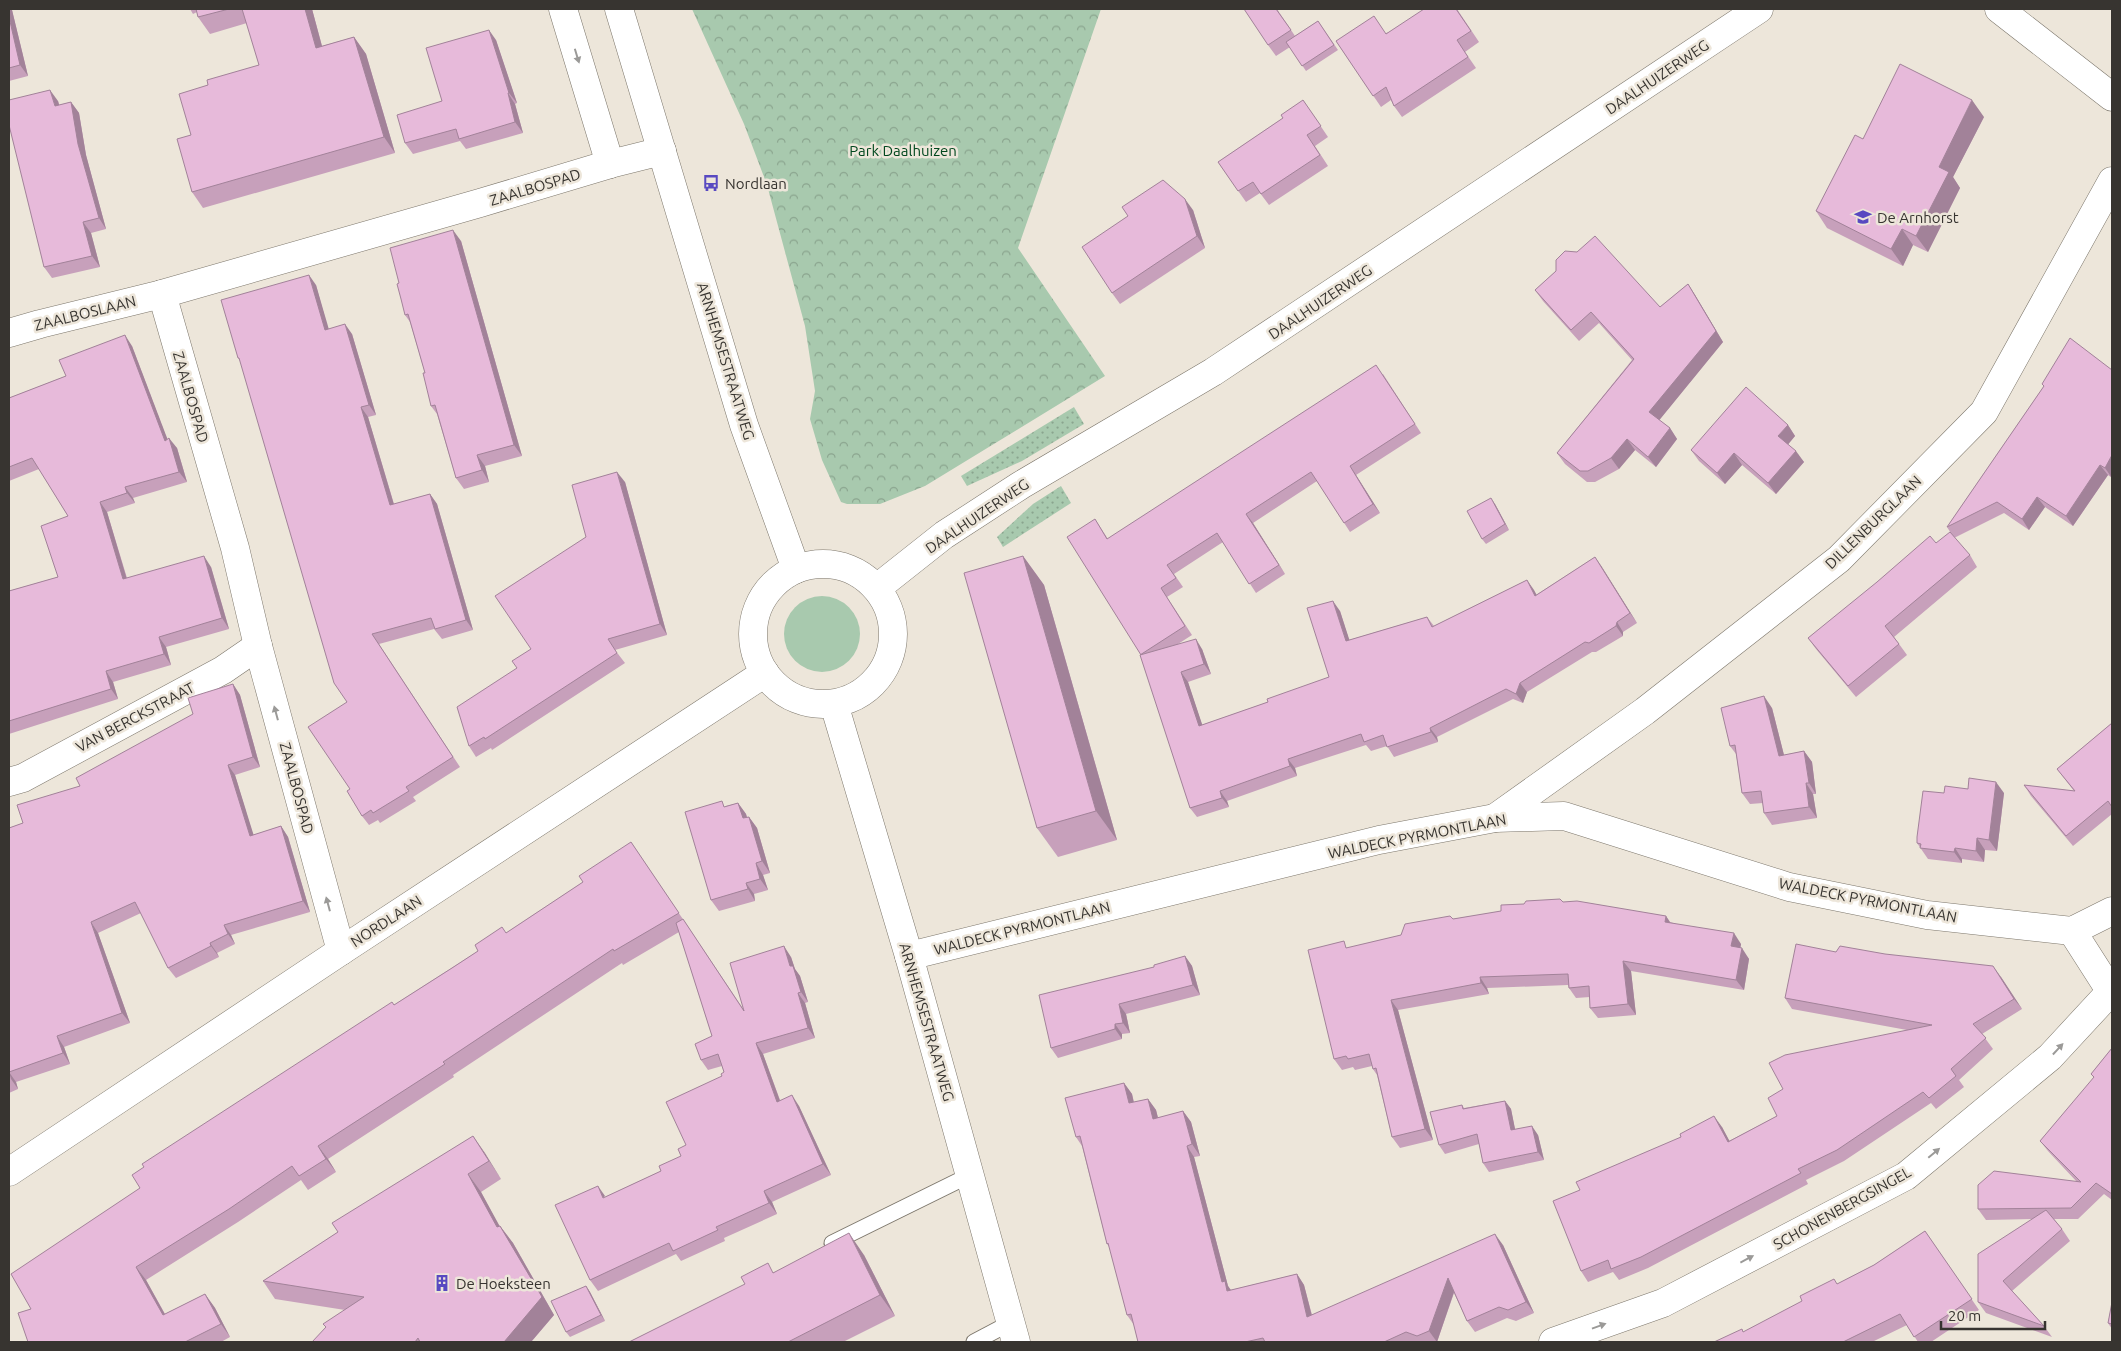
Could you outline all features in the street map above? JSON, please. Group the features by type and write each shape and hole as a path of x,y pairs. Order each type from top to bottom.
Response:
{"street":[{"path":"563,9 610,164 662,151"},
{"name":"ARNHEMSESTRAATWEG","path":"619,9 744,425 796,569"},
{"name":"DAALHUIZERWEG","path":"876,588 944,535 1213,372 1759,9"},
{"path":"1999,9 2112,97"},
{"name":"ZAALBOSPAD","path":"342,951 258,646 235,548 162,294 480,204 610,164"},
{"name":"DILLENBURGLAAN","path":"1495,818 1645,711 1839,559 1984,412 2112,181"},
{"name":"ZAALBOSLAAN","path":"9,333 162,294"},
{"path":"820,564 835,565 856,572 876,588 886,604 893,621 893,641 890,658 880,676 868,689 852,699 834,704 814,704 794,699 778,688 765,673 757,658 753,642 754,624 758,607 774,584 780,578 796,569 820,564"},
{"name":"VAN BERCKSTRAAT","path":"9,782 23,778 223,670 258,646"},
{"name":"NORDLAAN","path":"9,1172 765,673"},
{"name":"ARNHEMSESTRAATWEG","path":"834,704 909,956 1013,1333"},
{"name":"WALDECK PYRMONTLAAN","path":"909,956 1379,840 1495,818 1564,816 1789,888 1927,915 2072,931"},
{"path":"2112,911 2072,931 2112,991"},
{"name":"SCHONENBERGSINGEL","path":"1553,1342 1663,1303 1906,1176 2050,1057 2112,991"}],"lane":[{"path":"819,1250 970,1176"},
{"path":"974,1342 1013,1333"}],"green space":[{"name":"Park Daalhuizen","path":"692,9 1101,9 1018,248 1105,376 925,486 880,504 847,504 841,502 822,460 810,419 815,391 805,326 767,185 744,124"},
{"path":"1074,407 1084,424 1022,461 967,486 961,476"},
{"path":"1061,486 1071,503 1003,547 997,537 1033,504"},
{"path":"822,596 837,599 849,607 857,619 860,634 857,649 849,661 837,669 822,672 807,669 795,661 787,649 784,634 787,619 795,607 807,599"}],"building":[{"path":"196,9 229,9 198,17"},
{"path":"242,9 305,9 316,48 354,37 384,137 192,192 177,139 191,135 179,94 208,85 207,80 259,65"},
{"path":"1244,9 1276,9 1291,30 1268,45"},
{"path":"1424,9 1456,9 1471,31 1457,40 1468,57 1394,106 1386,87 1373,96 1336,41 1374,16 1386,34"},
{"path":"9,17 20,65 9,68"},
{"path":"1318,21 1334,45 1302,66 1286,42"},
{"path":"489,30 509,93 515,122 459,139 456,129 405,143 397,115 442,101 426,48"},
{"path":"1900,64 1972,100 1939,167 1949,172 1916,236 1902,229 1891,249 1816,211 1855,135 1863,139"},
{"path":"50,90 55,106 71,102 78,144 99,218 83,222 92,256 44,267 9,125 9,100"},
{"path":"1303,100 1321,126 1307,135 1320,155 1261,194 1253,182 1238,191 1218,162 1283,118 1281,115"},
{"path":"1163,180 1185,199 1197,236 1112,293 1082,247 1128,216 1122,207"},
{"path":"453,230 514,445 477,455 482,470 456,478 435,405 431,406 423,373 425,373 408,314 405,315 390,248"},
{"path":"1595,236 1660,307 1688,284 1716,331 1649,412 1670,428 1648,457 1627,439 1611,458 1588,471 1580,471 1557,453 1634,359 1591,312 1571,330 1535,290 1556,271 1556,260 1565,251 1577,252"},
{"path":"309,275 325,330 345,324 369,405 361,407 390,505 430,494 466,620 435,629 431,618 372,634 453,757 406,787 409,791 373,813 371,810 362,816 347,791 350,789 308,727 347,702 334,683 221,300"},
{"path":"125,335 165,441 169,438 179,472 125,487 127,493 100,502 123,579 204,556 222,618 159,637 164,654 106,671 111,689 9,721 9,591 58,577 41,526 68,516 32,458 9,467 9,398 66,376 59,360"},
{"path":"2070,338 2112,370 2112,455 2105,468 2100,465 2066,516 2037,497 2022,519 1997,502 1947,527 2044,386 2042,384"},
{"path":"1376,365 1415,424 1350,466 1373,504 1344,523 1311,472 1246,514 1279,565 1249,584 1217,533 1167,565 1176,578 1161,588 1185,626 1141,655 1067,537 1095,519 1107,539"},
{"path":"1746,387 1788,425 1778,436 1796,451 1768,483 1734,453 1717,473 1691,450"},
{"path":"617,472 660,624 608,639 617,653 485,739 484,737 469,746 457,707 517,668 512,661 531,649 495,596 586,537 572,485"},
{"path":"1491,498 1505,524 1482,539 1467,511"},
{"path":"1950,532 1970,555 1885,626 1899,644 1848,686 1808,638 1930,536 1936,543"},
{"path":"1023,556 1096,811 1037,828 964,573"},
{"path":"1595,557 1630,613 1617,622 1616,626 1589,643 1585,642 1520,683 1516,694 1506,689 1430,728 1431,732 1387,747 1383,735 1364,742 1361,734 1288,759 1290,766 1220,791 1222,798 1190,808 1140,655 1196,639 1204,664 1181,672 1199,726 1268,702 1267,699 1329,677 1307,608 1333,601 1346,641 1427,617 1432,627 1527,580 1535,596"},
{"path":"233,684 253,757 228,765 250,836 281,826 303,901 224,925 228,934 210,943 211,946 168,968 135,902 91,922 122,1013 57,1036 63,1053 9,1072 9,828 23,823 17,805 80,786 76,778 193,714 188,698"},
{"path":"1764,696 1779,756 1804,751 1809,783 1806,783 1809,807 1764,813 1761,791 1742,793 1735,745 1730,746 1721,708"},
{"path":"2112,723 2112,807 2108,801 2066,836 2024,785 2075,791 2057,769"},
{"path":"1969,778 1996,782 1989,840 1977,838 1976,851 1955,848 1954,852 1920,848 1921,844 1917,843 1917,837 1923,791 1944,793 1945,786 1968,789"},
{"path":"722,801 724,807 738,803 743,818 749,817 762,861 756,863 760,879 746,883 748,889 711,900 685,812"},
{"path":"631,842 679,913 614,951 613,949 443,1062 445,1064 318,1146 326,1159 299,1176 292,1166 229,1209 136,1267 163,1315 205,1294 221,1324 185,1342 28,1342 18,1313 31,1309 11,1274 140,1188 132,1175 144,1167 142,1164 392,1002 394,1005 478,951 475,945 502,927 506,933 583,882 579,876"},
{"path":"1560,899 1563,902 1577,901 1666,916 1665,922 1734,933 1731,946 1742,948 1736,980 1623,961 1628,1004 1590,1008 1589,986 1569,988 1568,974 1480,977 1481,983 1391,1000 1425,1129 1392,1137 1376,1068 1373,1069 1369,1054 1348,1059 1346,1056 1334,1059 1308,950 1344,941 1346,948 1401,935 1405,924 1450,916 1453,919 1501,911 1501,905"},
{"path":"683,919 744,1011 730,963 784,946 790,966 793,966 801,992 798,993 808,1028 756,1043 777,1102 792,1095 823,1164 764,1191 769,1203 716,1227 718,1230 673,1251 669,1243 590,1280 555,1205 598,1186 603,1198 661,1171 659,1166 681,1156 678,1149 686,1145 666,1102 722,1076 721,1074 724,1072 718,1054 701,1060 695,1044 712,1036 676,923"},
{"path":"1796,944 1836,952 1840,946 1885,954 1993,966 2014,999 1973,1024 1986,1038 1951,1069 1956,1076 1929,1098 1923,1092 1837,1150 1798,1169 1801,1173 1641,1257 1611,1269 1608,1260 1581,1271 1553,1201 1580,1190 1576,1182 1681,1137 1680,1134 1714,1116 1728,1142 1777,1116 1768,1098 1783,1089 1769,1063 1785,1055 1932,1025 1785,998"},
{"path":"1185,956 1193,985 1119,1004 1123,1023 1115,1024 1115,1029 1051,1048 1039,995 1154,967 1154,965"},
{"path":"2112,1048 2112,1194 2096,1183 2071,1208 1978,1209 1978,1185 1994,1171 2081,1182 2040,1141 2094,1077 2091,1074"},
{"path":"1124,1083 1129,1103 1148,1099 1153,1119 1183,1111 1192,1144 1187,1146 1222,1282 1225,1281 1227,1291 1297,1274 1307,1317 1495,1234 1526,1302 1508,1310 1499,1307 1467,1321 1448,1278 1429,1331 1417,1336 1406,1332 1384,1342 1265,1342 1263,1338 1245,1342 1138,1342 1131,1314 1127,1315 1107,1244 1080,1136 1076,1137 1065,1098"},
{"path":"1505,1101 1511,1130 1532,1126 1538,1152 1483,1163 1477,1134 1439,1145 1430,1112 1462,1105 1463,1109"},
{"path":"473,1136 489,1161 468,1174 497,1227 500,1226 542,1297 504,1342 420,1342 418,1338 415,1342 312,1342 326,1327 323,1324 364,1297 263,1281 338,1232 332,1223"},
{"path":"2046,1210 2062,1229 2003,1281 2044,1326 1978,1302 1978,1254"},
{"path":"1925,1231 1972,1299 1914,1337 1900,1314 1843,1342 1714,1342 1742,1329 1743,1332 1802,1301 1800,1296 1834,1279 1837,1284 1874,1265"},
{"path":"849,1233 880,1295 788,1342 629,1342 745,1284 741,1277 768,1263 773,1273"},
{"path":"586,1286 601,1315 566,1332 551,1301"},
{"path":"2112,1302 2112,1324 2108,1323"}],"place":[{"name":"Nordlaan","path":"711,183"},
{"name":"De Arnhorst","path":"1863,217"},
{"name":"De Hoeksteen","path":"442,1283"}]}
